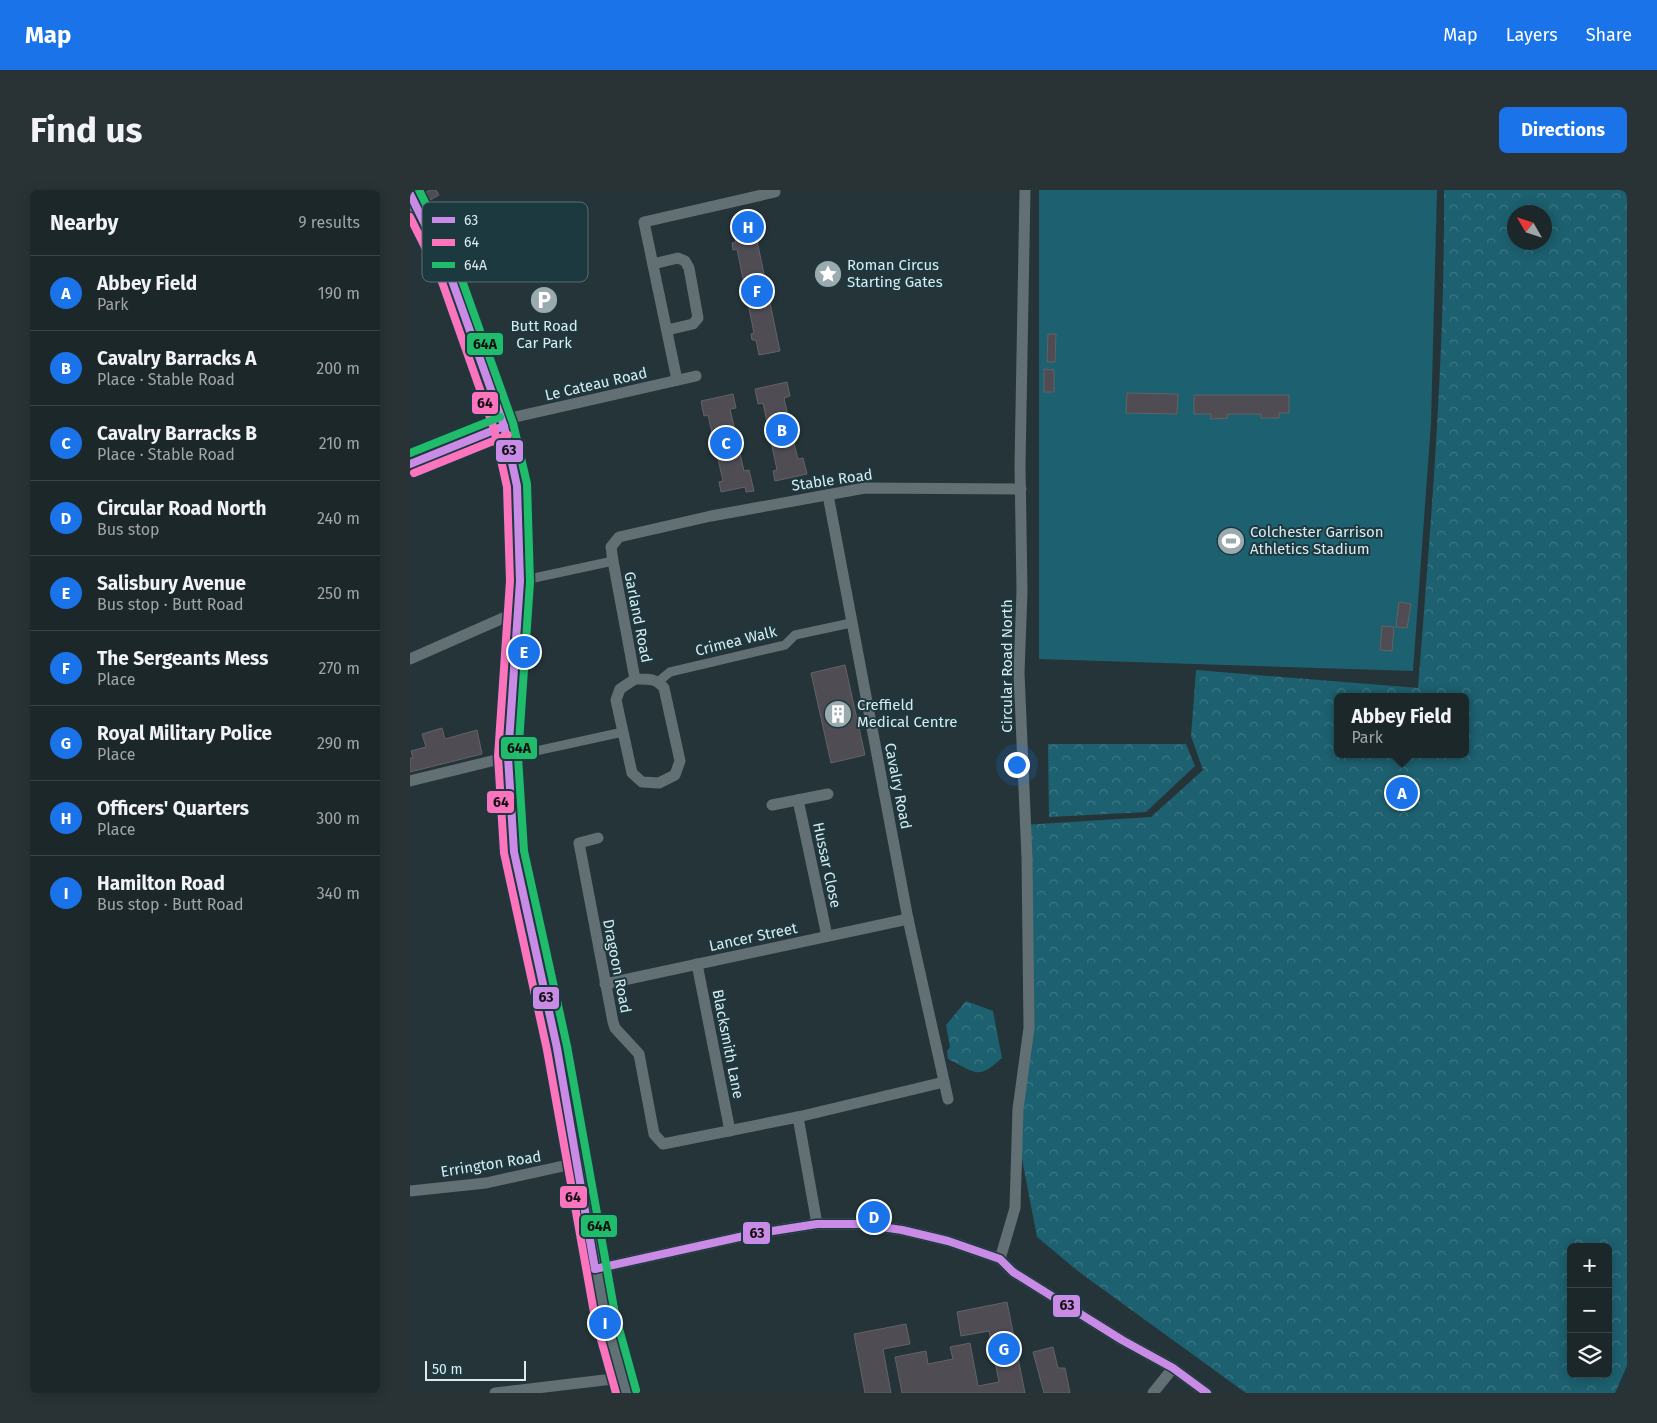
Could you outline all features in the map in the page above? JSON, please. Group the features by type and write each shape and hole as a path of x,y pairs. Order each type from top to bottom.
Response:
{"main road":[{"path":"412,201 422,221"},
{"path":"452,282 503,423 517,486 520,581 508,757 514,852 555,1039 595,1268 605,1316 624,1385"}],"street":[{"name":"Circular Road North","path":"1000,1259 1015,1208 1018,1109 1029,1028 1027,858 1019,673 1022,591 1021,490 1025,190"},
{"path":"678,380 644,222 775,192"},
{"path":"653,264 678,258 685,261 689,268 697,304 698,318 693,324 667,330"},
{"name":"Le Cateau Road","path":"410,464 503,423 696,376"},
{"name":"Stable Road","path":"680,523 865,488 1021,490"},
{"name":"Cavalry Road","path":"828,495 908,919 948,1098"},
{"name":"Garland Road","path":"635,679 612,547 619,537 680,523"},
{"name":"Garland Road","path":"520,581 613,561"},
{"path":"410,659 517,612"},
{"name":"Crimea Walk","path":"659,681 670,672 785,645 795,635 851,623"},
{"name":"Garland Road","path":"648,678 659,681 664,688 680,761 675,775 659,783 642,782 632,773 616,700 620,689 635,679 648,678"},
{"path":"410,781 623,732"},
{"path":"772,805 828,794"},
{"name":"Hussar Close","path":"798,800 827,936"},
{"name":"Dragoon Road","path":"598,838 578,843 615,1028 639,1054 654,1134 663,1144 798,1117"},
{"name":"Lancer Street","path":"605,984 908,919"},
{"name":"Blacksmith Lane","path":"697,964 730,1130"},
{"path":"817,1224 798,1117 944,1082"},
{"name":"Errington Road","path":"410,1191 486,1182 577,1163"},
{"path":"595,1268 753,1234 817,1224 861,1224 902,1230 948,1241 1000,1259 1013,1272 1122,1340 1172,1368 1207,1393"},
{"path":"1153,1393 1172,1368"},
{"path":"495,1393 624,1385"}],"green space":[{"name":"Colchester Garrison Athletics Stadium","path":"1039,190 1437,190 1431,423 1413,671 1039,659"},
{"path":"1444,190 1627,190 1627,1366 1615,1393 1246,1393 1079,1272 1037,1237 1017,1133 1028,1018 1023,825 1151,817 1203,770 1191,736 1196,670 1418,688 1440,377"},
{"path":"1048,744 1186,744 1195,766 1146,812 1049,817"},
{"path":"966,1001 993,1011 1002,1058 987,1070 981,1072 970,1070 948,1059 947,1051 950,1047 946,1025"}],"building":[{"path":"430,190 436,190 439,195 424,202 421,195"},
{"path":"754,226 780,351 759,355 756,340 752,340 751,334 754,333 737,249 733,250 732,243 736,242 733,230"},
{"path":"1048,334 1056,334 1055,362 1047,362"},
{"path":"1044,369 1054,370 1054,392 1044,392"},
{"path":"787,382 790,396 784,398 790,425 794,424 797,435 792,436 798,459 803,458 807,474 775,481 773,471 777,470 763,403 758,404 755,389"},
{"path":"1127,393 1178,394 1177,414 1126,413"},
{"path":"733,394 736,408 730,409 744,471 749,470 754,491 746,492 745,487 721,492 719,482 723,481 708,415 704,416 701,401"},
{"path":"1194,395 1289,395 1289,413 1279,413 1279,418 1261,418 1261,414 1227,414 1228,418 1211,419 1211,414 1194,414"},
{"path":"1399,602 1411,604 1407,628 1396,627"},
{"path":"1382,626 1394,627 1392,651 1380,650"},
{"name":"Creffield Medical Centre","path":"845,665 865,755 831,763 811,673"},
{"path":"442,728 445,739 477,730 482,754 410,772 410,758 413,758 411,751 426,747 422,734"},
{"path":"1007,1302 1025,1393 902,1393 895,1357 926,1351 928,1364 953,1359 950,1347 970,1343 978,1386 999,1382 989,1331 961,1336 957,1312"},
{"path":"906,1324 910,1344 883,1349 891,1393 865,1393 854,1334"},
{"path":"1053,1347 1058,1368 1065,1368 1070,1393 1044,1393 1033,1352"}],"transit line":[{"name":"64A","path":"419,190 425,202"},
{"name":"63","path":"410,194 422,218"},
{"name":"64","path":"410,217 422,241"},
{"name":"64","path":"442,282 494,429 507,487 510,581 498,756 504,853 547,1050 595,1318 616,1393"},
{"name":"63","path":"453,282 504,426 517,486 520,581 508,757 514,852 557,1048 595,1269"},
{"name":"64A","path":"463,282 513,423 527,484 530,582 518,757 524,851 567,1046 615,1314 636,1390"},
{"name":"64A","path":"410,453 500,417"},
{"name":"63","path":"410,464 504,426"},
{"name":"64","path":"414,473 508,435"},
{"name":"63","path":"595,1269 753,1234 817,1224 861,1224 902,1230 948,1241 1000,1259 1013,1272 1122,1340 1173,1368 1207,1393"}],"place":[{"name":"Officers' Quarters","path":"748,227"},
{"name":"Roman Circus Starting Gates","path":"828,274"},
{"name":"The Sergeants Mess","path":"757,291"},
{"name":"Butt Road Car Park","path":"544,300"},
{"name":"Cavalry Barracks A","path":"782,430"},
{"name":"Cavalry Barracks B","path":"726,443"},
{"name":"Colchester Garrison Athletics Stadium","path":"1231,541"},
{"name":"Salisbury Avenue","path":"524,652"},
{"name":"Creffield Medical Centre","path":"838,714"},
{"name":"Abbey Field","path":"1402,793"},
{"name":"Circular Road North","path":"874,1217"},
{"name":"Hamilton Road","path":"605,1323"},
{"name":"Royal Military Police","path":"1004,1349"}]}
